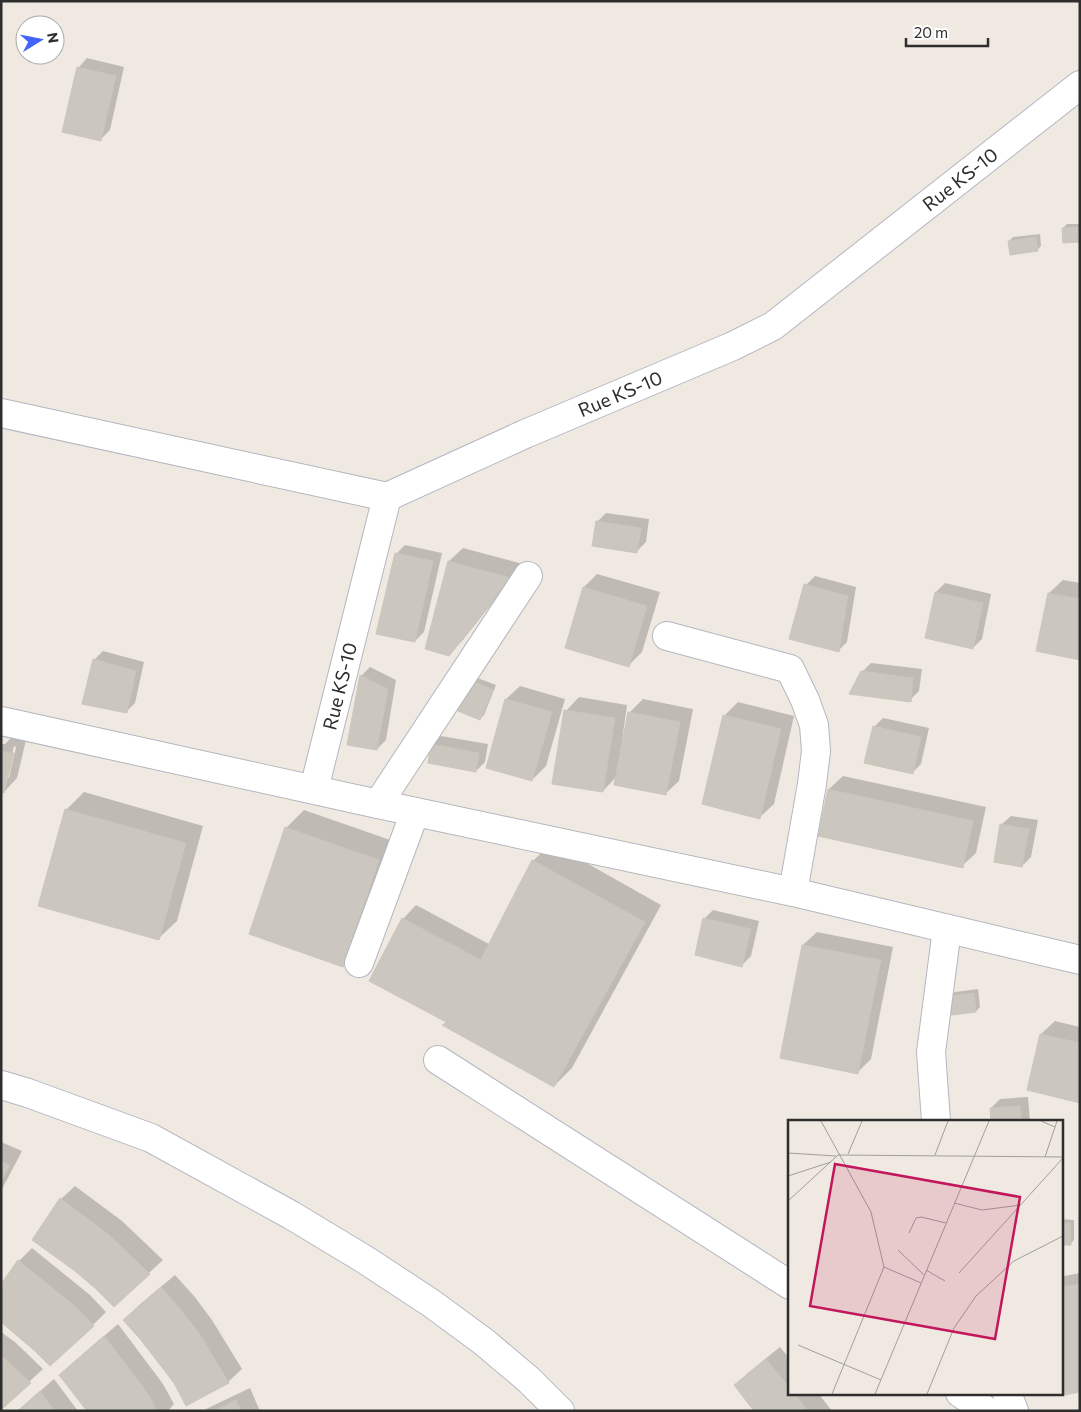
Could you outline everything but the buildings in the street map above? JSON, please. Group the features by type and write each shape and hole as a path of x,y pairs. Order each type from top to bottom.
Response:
{"street":[{"name":"Rue KS-10","path":"314,790 387,497 525,434 733,346 774,326 1080,85"},
{"path":"1,412 387,497"},
{"path":"378,804 528,576"},
{"path":"667,636 790,669 805,700 814,725 816,751 793,892"},
{"path":"1,721 415,812 793,892 1080,960"},
{"path":"359,963 415,812"},
{"path":"936,1120 931,1052 947,929"},
{"path":"438,1060 788,1284"},
{"path":"1,1085 151,1138 291,1215 364,1260 484,1342 529,1380 560,1411"},
{"path":"962,1394 987,1411"},
{"path":"1007,1394 1014,1411"}]}
